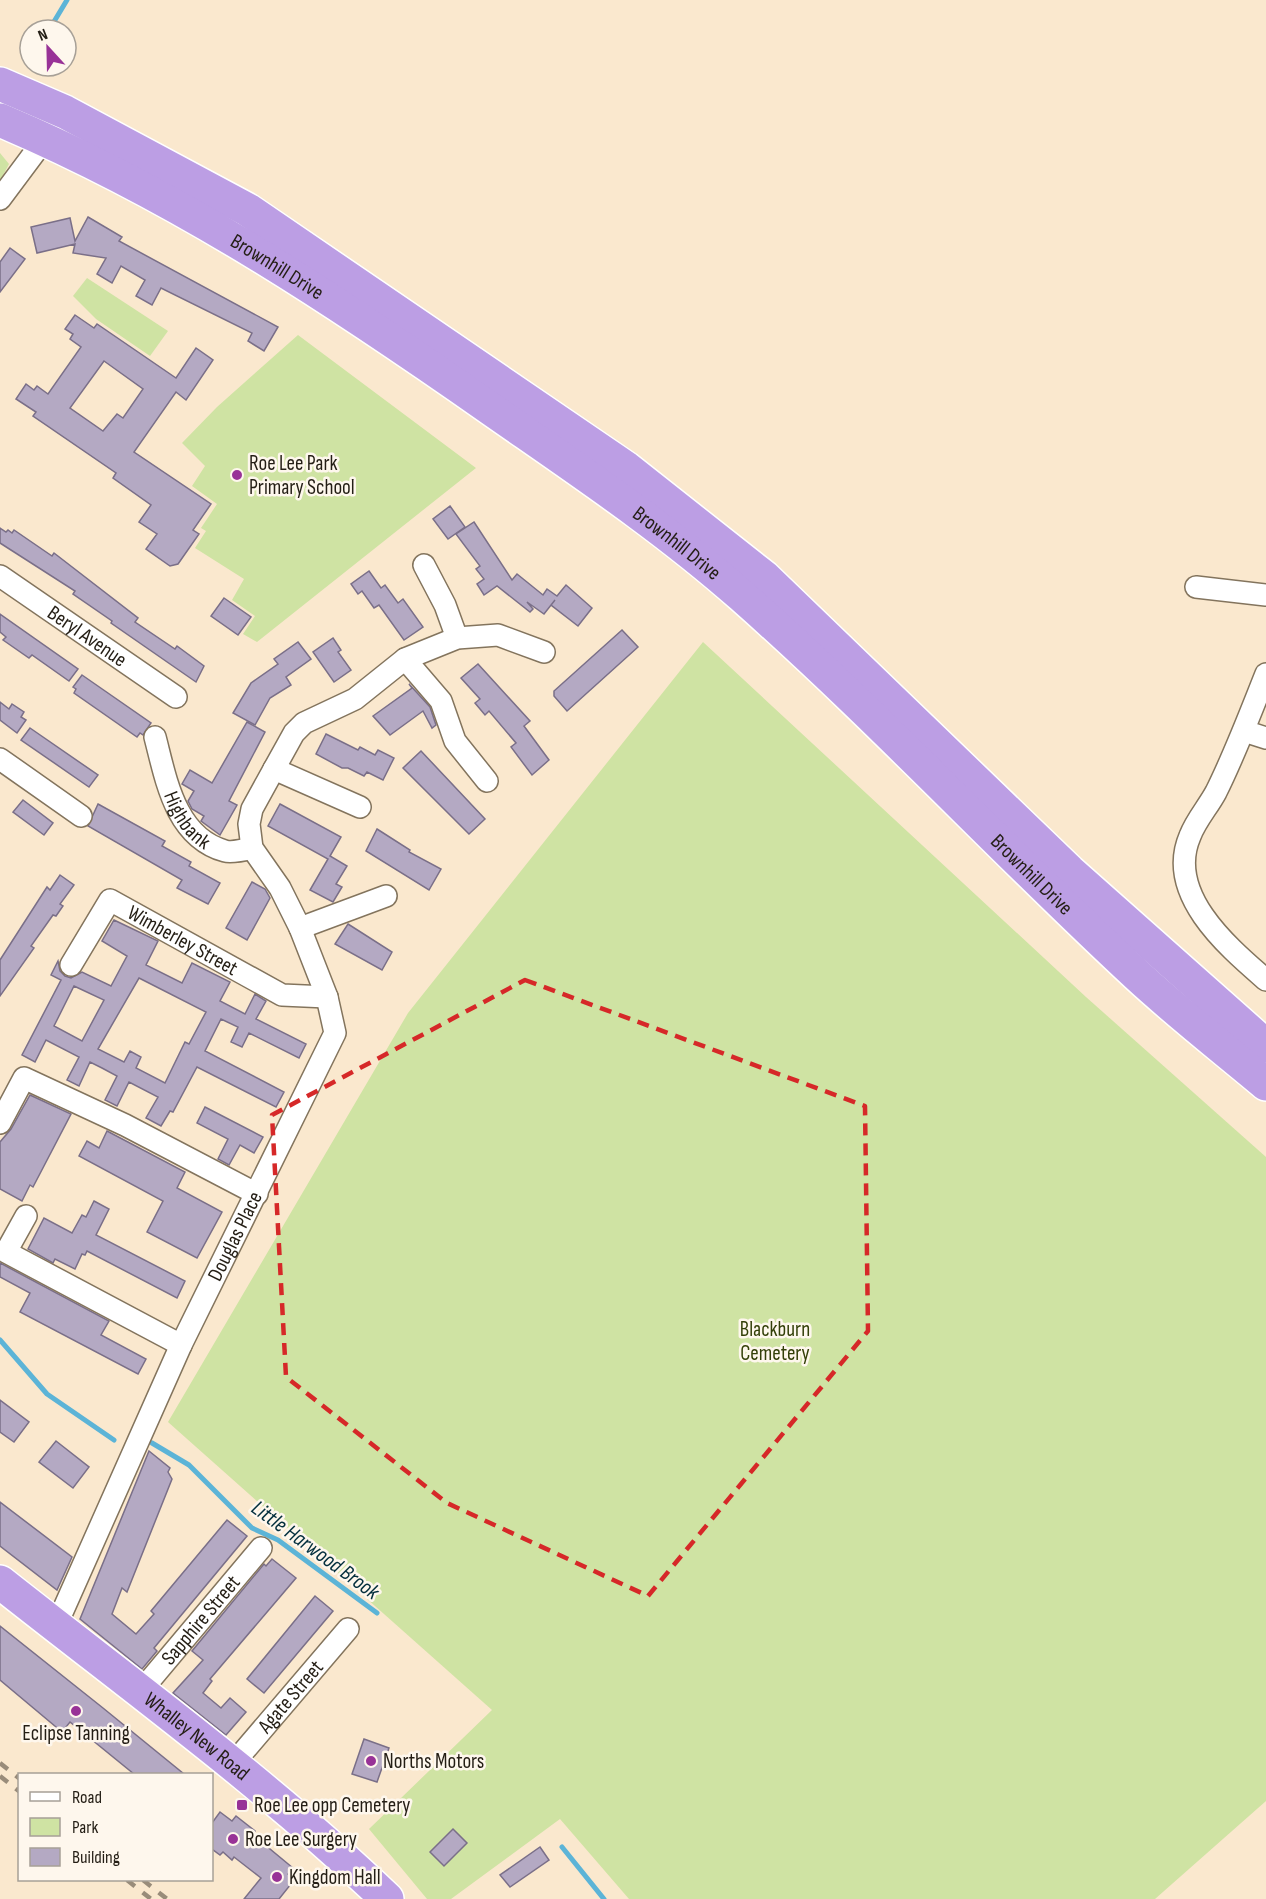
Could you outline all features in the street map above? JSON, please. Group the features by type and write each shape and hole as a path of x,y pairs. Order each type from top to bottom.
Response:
{"highway":[{"name":"Brownhill Drive","path":"0,84 65,112 248,210 627,468 764,577 1069,871 1266,1046"},
{"name":"Brownhill Drive","path":"0,120 45,139 246,244 371,324 674,539 743,597 856,703 1134,973 1266,1084"},
{"name":"Whalley New Road","path":"0,1581 232,1765 349,1863 387,1899"}],"street":[{"path":"0,199 65,112"},
{"path":"424,565 445,604 458,638"},
{"name":"Beryl Avenue","path":"0,576 176,697"},
{"path":"1196,587 1266,595"},
{"name":"Highbank","path":"155,737 178,814 196,835 225,851 252,849 249,824 252,809 294,733 304,723 355,699 405,659 458,638 498,635 544,652"},
{"path":"405,659 441,701 455,741 487,781"},
{"path":"1265,977 1215,934 1202,915 1194,902 1185,859 1189,837 1215,793 1244,731 1266,674"},
{"path":"1244,731 1266,738"},
{"path":"0,759 81,816"},
{"path":"274,769 360,807"},
{"name":"Douglas Place","path":"56,1626 181,1345 335,1033 327,998 300,928 280,888 252,849"},
{"path":"300,928 386,896"},
{"name":"Wimberley Street","path":"71,965 110,900 282,995 327,998"},
{"path":"0,1123 24,1078 125,1125 257,1194"},
{"path":"26,1216 6,1252 181,1345"},
{"name":"Sapphire Street","path":"141,1692 261,1548"},
{"name":"Agate Street","path":"232,1765 348,1629"}],"highlighted area":[{"path":"525,980 865,1106 868,1331 648,1596 447,1503 286,1377 272,1115"}],"green space":[{"path":"0,153 9,164 0,181"},
{"path":"87,278 168,331 150,356 96,319 73,296"},
{"path":"298,335 476,468 257,642 243,634 255,616 232,600 244,579 195,548 206,531 201,528 217,504 192,486 205,466 182,443 217,407"},
{"name":"Blackburn Cemetery","path":"703,642 1086,997 1266,1157 1266,1801 1155,1899 629,1899 560,1819 451,1899 427,1899 369,1829 492,1710 168,1422 408,1013"}],"building":[{"path":"88,217 122,237 119,241 278,327 264,351 248,341 252,333 161,288 152,305 136,296 145,280 121,266 112,283 97,274 106,258 73,253 75,244 37,253 31,227 70,218 75,241"},
{"path":"10,248 25,259 0,292 0,262"},
{"name":"Roe Lee Park Primary School","path":"75,315 94,328 97,324 176,378 196,348 213,360 186,400 176,392 134,452 211,504 193,530 199,534 178,564 170,566 146,549 157,534 139,522 151,505 113,478 116,473 33,416 36,412 16,399 26,384 34,390 37,386 48,394 81,347 70,339 73,334 65,329","holes":["104,361 143,389 123,418 117,414 103,431 70,408"]},
{"path":"450,506 465,527 448,539 433,519"},
{"path":"474,522 512,580 517,574 543,595 547,589 557,596 566,585 592,608 578,626 551,605 544,614 527,602 533,609 530,612 497,586 484,595 477,584 484,579 476,569 480,566 456,534"},
{"path":"0,528 12,533 14,530 52,556 54,553 138,618 135,622 175,649 177,646 204,666 196,682 111,623 112,621 73,594 75,591 0,543"},
{"path":"369,571 381,588 385,585 398,603 403,599 423,627 404,640 379,605 374,608 362,591 358,594 351,584"},
{"path":"224,598 251,617 238,635 211,616"},
{"path":"0,614 78,669 69,681 32,655 29,658 3,640 6,637 0,632"},
{"path":"622,630 638,647 567,711 554,696 554,691"},
{"path":"333,638 341,650 338,652 351,670 334,682 313,652"},
{"path":"298,642 311,659 286,677 291,685 270,698 255,725 233,713 251,683 278,664 274,659"},
{"path":"478,664 530,721 524,726 549,760 532,775 511,747 516,743 489,711 485,715 475,703 480,699 461,678"},
{"path":"82,675 151,723 143,735 140,733 137,737 74,693 76,689 73,687"},
{"path":"409,684 430,707 436,725 432,728 423,711 390,735 373,716 412,688"},
{"path":"0,702 9,709 12,704 24,712 21,717 26,720 17,733 0,720"},
{"path":"247,722 265,732 229,801 237,805 220,835 201,821 204,816 192,809 188,801 194,791 182,784 190,770 212,783"},
{"path":"30,728 98,775 89,787 21,740"},
{"path":"326,734 358,750 360,747 375,755 378,750 394,758 383,780 367,772 364,776 348,768 342,768 316,754"},
{"path":"421,751 485,819 469,834 403,768"},
{"path":"23,800 53,823 44,835 13,812"},
{"path":"98,804 165,841 162,846 191,862 189,866 220,883 208,904 177,888 182,880 88,826"},
{"path":"280,804 341,837 330,856 347,866 336,884 342,887 333,902 310,890 328,859 268,826"},
{"path":"377,829 410,850 409,852 441,869 429,890 366,851"},
{"path":"60,875 74,885 60,904 63,906 56,916 53,915 31,946 34,948 0,996 0,960 47,887 50,890"},
{"path":"252,882 265,889 270,898 247,940 226,928"},
{"path":"114,920 158,941 146,965 182,983 192,963 230,982 220,1001 245,1014 255,994 266,1001 256,1019 306,1044 299,1058 249,1033 242,1047 231,1042 238,1027 221,1019 205,1051 284,1092 276,1107 197,1067 173,1112 170,1111 161,1126 146,1118 158,1097 129,1082 117,1106 105,1100 117,1076 102,1068 90,1062 79,1086 67,1080 79,1057 46,1040 35,1062 22,1055 61,980 51,975 58,961 60,971 65,976 71,978 82,972 111,986 127,956 102,941","holes":["139,978 206,1012 189,1044 185,1042 165,1083 136,1068 141,1057 130,1051 124,1062 98,1049","74,986 104,1000 82,1041 54,1026"]},
{"path":"348,924 392,952 382,970 335,944"},
{"path":"30,1095 71,1114 33,1187 30,1185 22,1201 0,1189 0,1142 11,1129"},
{"path":"205,1107 263,1137 254,1153 240,1145 229,1165 218,1159 228,1139 197,1123"},
{"path":"107,1131 185,1172 177,1188 222,1212 197,1258 147,1232 163,1201 79,1156 87,1141 99,1148"},
{"path":"94,1201 109,1209 96,1235 185,1281 177,1298 87,1251 85,1255 82,1254 75,1269 55,1259 53,1263 28,1249 44,1218 72,1233 82,1215 86,1217"},
{"path":"0,1263 109,1321 101,1335 146,1359 138,1374 20,1312 30,1293 0,1277"},
{"path":"0,1400 29,1422 14,1442 0,1432"},
{"path":"56,1441 89,1467 73,1488 39,1462"},
{"path":"149,1451 170,1468 168,1472 172,1479 127,1592 122,1588 112,1614 136,1634 154,1614 151,1611 227,1520 247,1536 154,1648 157,1651 142,1669 80,1619"},
{"path":"0,1502 72,1557 57,1590 0,1546"},
{"path":"272,1559 296,1578 210,1679 212,1681 203,1693 221,1708 230,1698 246,1712 226,1735 173,1693 203,1660 192,1651 264,1564 266,1566"},
{"path":"315,1596 333,1611 264,1693 247,1679"},
{"path":"0,1626 183,1773 133,1773 70,1722 62,1732 0,1680"},
{"name":"Norths Motors","path":"364,1739 389,1748 377,1782 352,1774"},
{"path":"220,1812 232,1821 236,1816 255,1831 252,1834 293,1868 288,1874 295,1879 279,1899 244,1899 261,1878 234,1857 232,1860 223,1852 220,1855 213,1850 213,1822"},
{"path":"453,1829 467,1843 444,1866 430,1852"},
{"path":"540,1847 549,1860 510,1887 500,1875"}],"waterway":[{"path":"56,18 67,0"},
{"name":"Little Harwood Brook","path":"0,1340 47,1394 114,1440"},
{"name":"Little Harwood Brook","path":"152,1443 189,1465 252,1528 278,1540 377,1613"},
{"name":"Little Harwood Brook","path":"562,1847 604,1899"}],"railway":[{"path":"0,1763 18,1777"},
{"path":"0,1776 18,1790"},
{"path":"128,1881 151,1899"},
{"path":"144,1881 167,1899"}],"place":[{"name":"Roe Lee Park Primary School","path":"237,475"},
{"name":"Eclipse Tanning","path":"76,1711"},
{"name":"Norths Motors","path":"371,1761"},
{"name":"Roe Lee opp Cemetery","path":"242,1805"},
{"name":"Roe Lee Surgery","path":"233,1839"},
{"name":"Kingdom Hall","path":"277,1877"}]}
